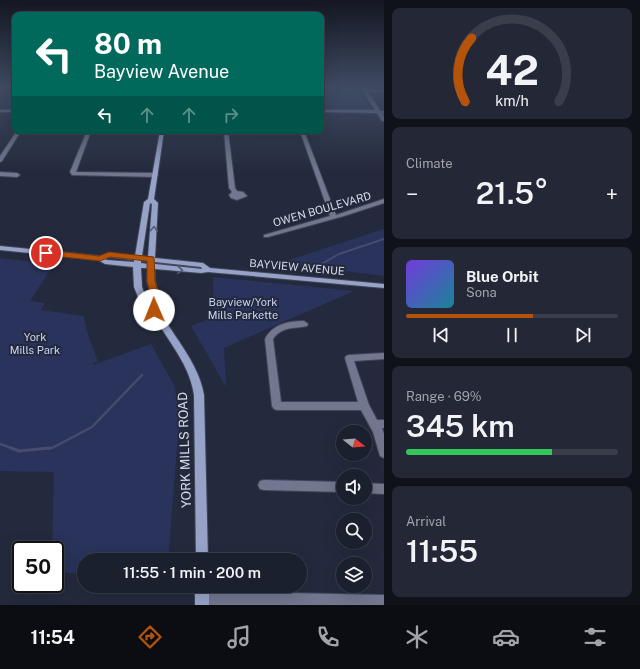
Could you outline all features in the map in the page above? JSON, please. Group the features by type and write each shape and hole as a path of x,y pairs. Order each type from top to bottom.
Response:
{"main road":[{"name":"YORK MILLS ROAD","path":"162,134 151,200 147,202 138,262 138,287 144,302 152,304 195,376 199,395 202,553"},
{"name":"YORK MILLS ROAD","path":"151,200 155,203 151,281 156,298 152,304"},
{"name":"BAYVIEW AVENUE","path":"0,248 100,258 105,262 151,263 201,272 208,270 384,286"}],"street":[{"path":"0,160 17,134"},
{"path":"88,134 73,172 74,174 155,175"},
{"path":"226,134 232,188 235,192"},
{"path":"303,134 334,217"},
{"path":"0,174 17,174"},
{"name":"OWEN BOULEVARD","path":"266,236 384,201"},
{"path":"304,324 283,327 274,332 269,339 277,406 364,406"},
{"path":"384,356 349,358 364,406 379,424 378,431 384,453"},
{"path":"264,485 336,487"},
{"path":"372,488 384,489"},
{"path":"202,596 292,603 384,602"}],"green space":[{"path":"384,229 384,276 280,263"},
{"name":"York Mills Park","path":"0,258 54,264 30,301 45,303 41,310 84,316 87,332 98,362 93,363 93,365 151,344 174,385 180,412 169,553 77,553 77,574 64,573 64,541 52,541 54,472 0,471"},
{"name":"Bayview/York Mills Parkette","path":"213,277 354,291 224,348 226,387 191,326 214,317"}],"waterway":[{"path":"318,266 339,254 384,239"},
{"path":"42,449 52,448 92,427 142,375"},
{"path":"0,444 14,449"},
{"path":"11,448 19,451 42,449"},
{"path":"42,449 50,448"}],"route":[{"path":"46,253 100,258 109,255 151,259 151,281 156,298 152,304 154,310"}]}
